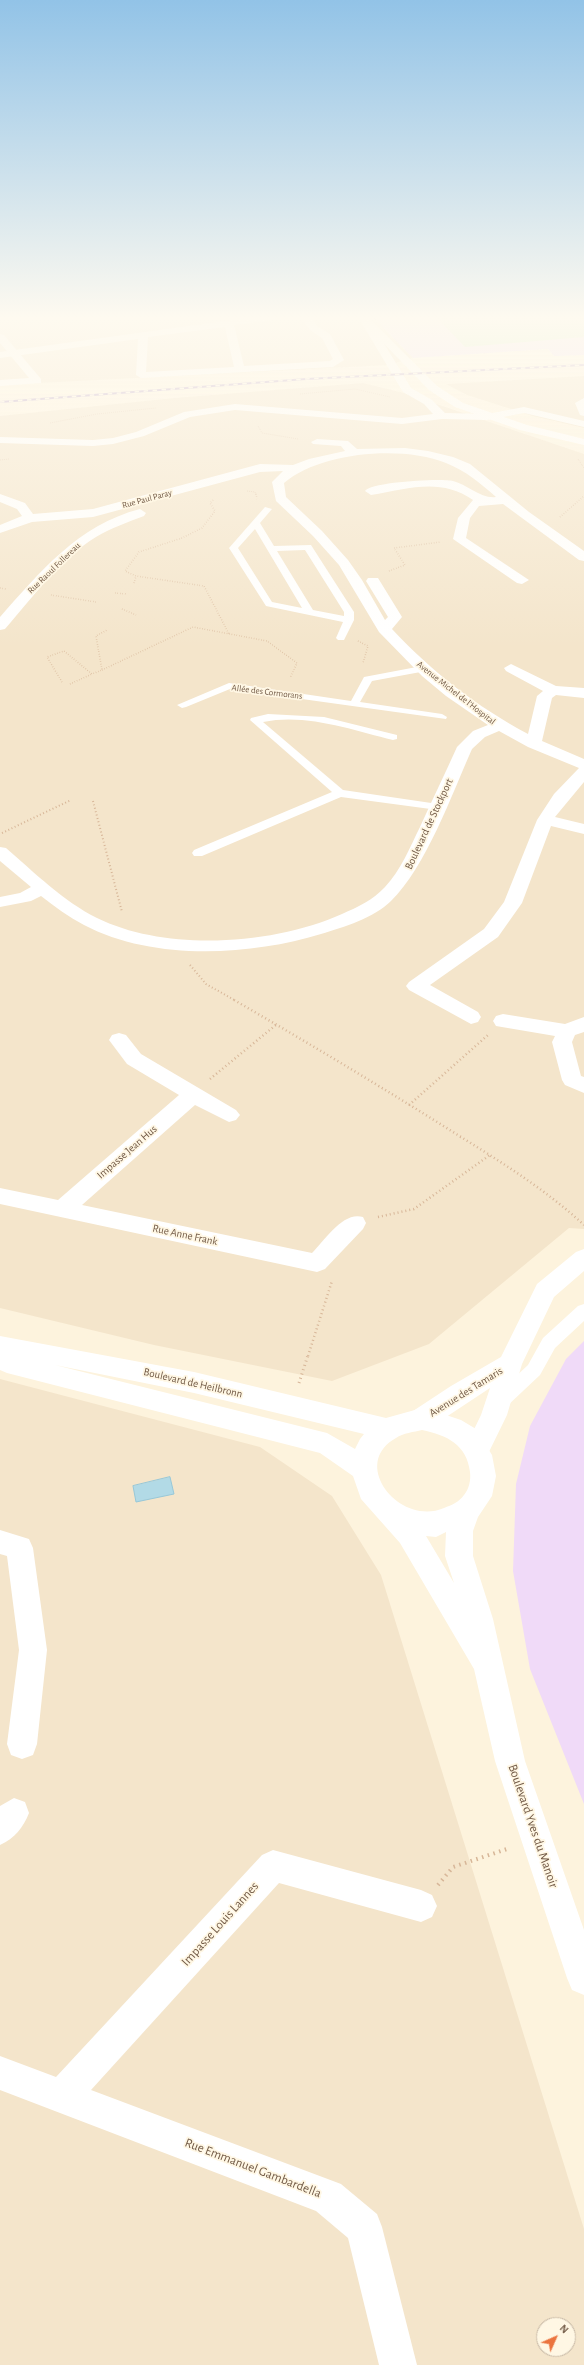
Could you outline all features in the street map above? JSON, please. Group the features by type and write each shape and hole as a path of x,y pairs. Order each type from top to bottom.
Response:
{"street":[{"path":"0,440 93,443 140,434 156,427"},
{"path":"527,427 584,442"},
{"path":"317,442 344,443 354,454"},
{"name":"Avenue Michel de l'Hospital","path":"584,557 507,500 473,471 456,462 402,451 354,454 311,462 294,469 278,482 280,498 329,545 351,573 384,629 422,668 498,726 534,744 584,765"},
{"name":"Rue Paul Paray","path":"0,529 30,518 93,513 260,468 275,467 294,469"},
{"path":"371,491 433,483 448,484 460,487 484,502"},
{"path":"0,498 21,506 30,518"},
{"path":"507,500 475,503 464,518 459,539 522,580"},
{"name":"Rue Raoul Follereau","path":"0,626 29,592 77,545 88,537 140,513"},
{"path":"351,573 371,577 395,617 384,629"},
{"path":"511,668 553,690 584,693"},
{"path":"534,744 545,696 553,690"},
{"name":"Boulevard de Stockport","path":"0,852 44,888 86,919 128,936 171,944 241,945 299,935 345,921 384,899 407,872 465,747 479,734 498,726"},
{"path":"471,1017 416,986 492,933 513,903 545,820 560,798 584,772"},
{"path":"545,820 584,829"},
{"path":"0,902 25,897 44,888"},
{"path":"503,1021 575,1027"},
{"path":"575,1027 562,1042 572,1080 584,1086"},
{"path":"119,1040 134,1058 229,1115"},
{"name":"Impasse Jean Hus","path":"61,1210 194,1094"},
{"name":"Rue Anne Frank","path":"0,1196 317,1263"},
{"path":"317,1263 355,1222"},
{"name":"Avenue des Tamaris","path":"477,1450 498,1404 510,1364 545,1292 584,1258"},
{"name":"Boulevard de Heilbronn","path":"0,1346 110,1364 385,1429"},
{"path":"0,1360 16,1366 327,1444 364,1469"},
{"name":"Avenue des Tamaris","path":"422,1419 510,1364"},
{"path":"422,1419 438,1422 454,1428 467,1438 477,1450 482,1460 483,1482 480,1493 467,1511 445,1522 433,1525 406,1521 394,1516 372,1496 366,1483 364,1469 365,1458 369,1447 385,1429 403,1421 422,1419"},
{"name":"Boulevard Yves du Manoir","path":"467,1511 460,1531 459,1556 479,1619 489,1672 510,1761 584,1978"},
{"name":"Boulevard Yves du Manoir","path":"394,1516 410,1534 489,1672"},
{"path":"0,1542 19,1548 33,1650 22,1744"},
{"name":"Impasse Louis Lannes","path":"64,2095 273,1866 421,1906"},
{"name":"Rue Emmanuel Gambardella","path":"0,2073 64,2095 321,2194 334,2202 364,2227 398,2365"}],"lane":[{"path":"268,508 233,548 269,604 349,620"},
{"path":"256,522 310,613"},
{"path":"272,549 329,545"},
{"path":"308,547 349,612 349,620 341,638"},
{"path":"354,704 368,679 422,668"},
{"name":"Allée des Cormorans","path":"182,705 229,686 442,717"},
{"path":"340,793 255,720 265,716 291,717 374,730 393,737"},
{"path":"198,853 340,793 438,807"},
{"path":"498,1404 534,1370 549,1343 584,1311"}],"path":[{"path":"259,427 262,433 317,442"},
{"path":"241,490 255,492 258,498 255,505 268,508"},
{"path":"546,529 584,496"},
{"path":"214,498 210,503 215,511 202,528 182,538 139,552 125,571 136,576 204,586 229,634"},
{"path":"371,577 405,565 394,548 459,539"},
{"path":"134,583 136,576"},
{"path":"115,593 127,594"},
{"path":"122,609 136,615"},
{"path":"70,684 193,627 266,641 297,663 282,693"},
{"path":"102,670 96,636 107,630"},
{"path":"341,638 368,646 363,664 368,679"},
{"path":"62,682 47,657 64,650 92,674"},
{"path":"0,834 71,800"},
{"path":"92,801 128,936"},
{"path":"171,944 206,984 277,1024 490,1155 568,1210 584,1225"},
{"path":"410,1105 503,1021"},
{"path":"194,1094 277,1024"},
{"path":"355,1222 414,1209 490,1155"},
{"path":"292,1406 333,1280 317,1263"},
{"path":"421,1906 453,1867 537,1839"}],"shaded area":[{"path":"0,427 505,427 584,454 584,1229 569,1228 429,1344 332,1381 154,1345 0,1308"},
{"path":"584,1341 584,1804 530,1669 513,1571 516,1484 530,1426 566,1359"},
{"path":"0,1379 260,1447 332,1496 381,1575 584,2229 584,2365 0,2365"}],"water":[{"path":"170,1477 174,1494 136,1502 133,1486"}]}
